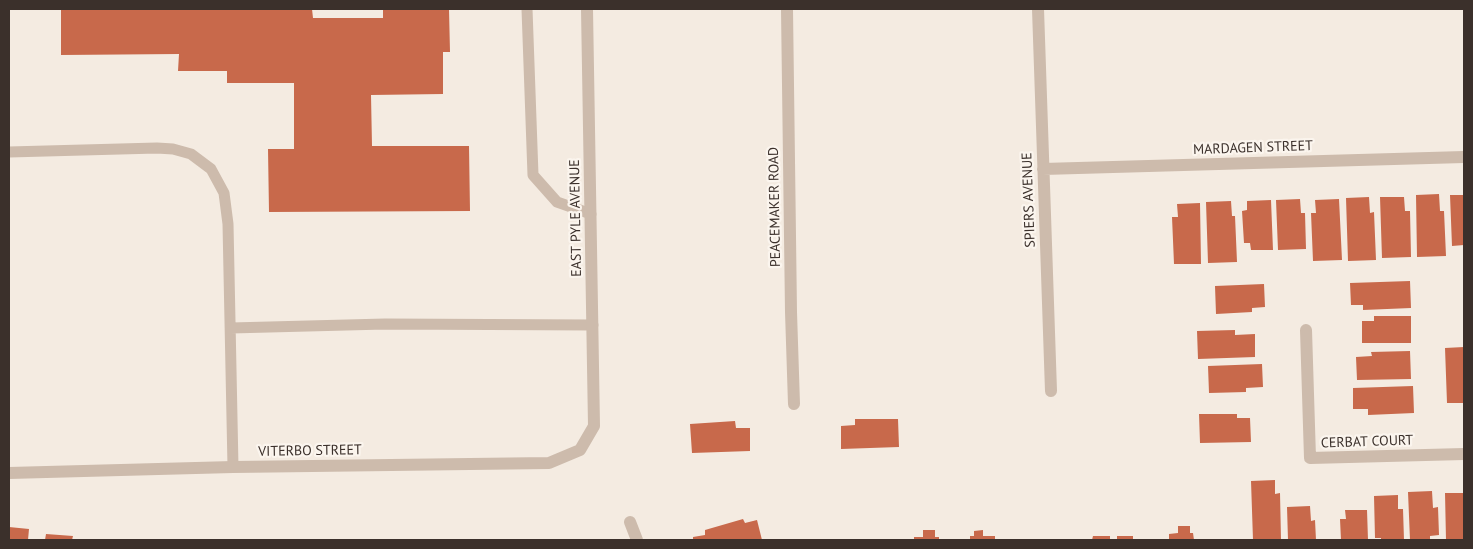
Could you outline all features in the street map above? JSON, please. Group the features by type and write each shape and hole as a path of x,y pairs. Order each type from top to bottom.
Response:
{"street":[{"name":"EAST PYLE AVENUE","path":"587,9 594,325 594,426"},
{"name":"PEACEMAKER ROAD","path":"787,9 794,404"},
{"name":"SPIERS AVENUE","path":"1038,9 1051,391"},
{"name":"MARDAGEN STREET","path":"1042,169 1464,157"},
{"name":"CERBAT COURT","path":"1306,330 1310,458 1464,454"},
{"name":"VITERBO STREET","path":"9,473 233,467 549,463 580,450 594,426"},
{"path":"630,522 637,540"}],"lane":[{"path":"527,9 534,175 557,202 591,214"},
{"path":"9,152 173,149 191,154 211,169 224,193 228,224 233,467"},
{"path":"231,328 384,324 594,325"}],"building":[{"path":"61,9 312,9 313,18 383,18 383,9 449,9 450,52 443,52 443,94 371,95 372,146 469,146 470,211 269,212 268,149 294,149 294,83 227,83 227,71 178,71 179,54 61,55"},
{"path":"1439,194 1440,211 1444,211 1446,256 1417,257 1416,195"},
{"path":"1450,195 1464,195 1464,245 1452,246"},
{"path":"1369,197 1370,213 1374,212 1376,260 1348,261 1346,198"},
{"path":"1380,197 1404,197 1405,211 1410,211 1411,257 1382,258"},
{"path":"1300,199 1301,213 1305,213 1306,249 1278,250 1276,200"},
{"path":"1339,199 1342,260 1313,261 1311,213 1316,213 1315,200"},
{"path":"1271,200 1273,250 1251,250 1250,243 1244,243 1242,211 1247,210 1247,201"},
{"path":"1231,201 1232,216 1235,216 1237,262 1208,263 1206,202"},
{"path":"1200,203 1201,264 1174,264 1172,217 1178,217 1177,204"},
{"path":"1410,281 1411,308 1363,310 1363,305 1351,305 1350,283"},
{"path":"1264,284 1265,307 1252,308 1252,312 1216,314 1215,286"},
{"path":"1374,316 1411,316 1411,343 1362,343 1362,321 1374,321"},
{"path":"1235,330 1235,335 1255,334 1255,357 1198,359 1197,331"},
{"path":"1464,347 1464,403 1447,403 1445,348"},
{"path":"1410,351 1411,379 1357,380 1356,357 1372,356 1371,352"},
{"path":"1262,364 1263,387 1246,388 1246,392 1209,393 1208,366"},
{"path":"1413,386 1414,413 1368,415 1368,409 1353,409 1353,388"},
{"path":"1199,414 1237,414 1237,418 1250,418 1251,442 1200,443"},
{"path":"855,419 898,419 899,447 841,449 841,426 855,425"},
{"path":"735,421 736,428 750,428 750,451 692,453 690,424"},
{"path":"1275,480 1275,494 1280,493 1281,540 1253,540 1251,481"},
{"path":"1432,491 1433,508 1438,507 1439,535 1430,536 1430,540 1410,540 1408,492"},
{"path":"1445,493 1464,493 1464,540 1446,540"},
{"path":"1398,495 1398,509 1403,509 1404,540 1381,540 1381,538 1375,538 1374,496"},
{"path":"1310,506 1311,521 1315,520 1316,540 1288,540 1287,507"},
{"path":"1345,510 1367,510 1368,540 1341,540 1340,519 1346,519"},
{"path":"743,519 745,523 757,520 762,540 693,540 693,537 705,535 705,530"},
{"path":"1178,526 1190,526 1190,533 1193,533 1194,540 1169,540 1169,534 1178,533"},
{"path":"9,527 29,529 28,540 9,540"},
{"path":"923,530 935,530 935,537 939,537 939,540 914,540 914,537 923,537"},
{"path":"983,530 983,536 995,536 995,540 970,540 970,536 974,536 974,531"},
{"path":"46,534 73,536 72,540 45,540"},
{"path":"1093,536 1110,536 1110,540 1092,540"},
{"path":"1117,536 1133,536 1133,540 1117,540"}]}
